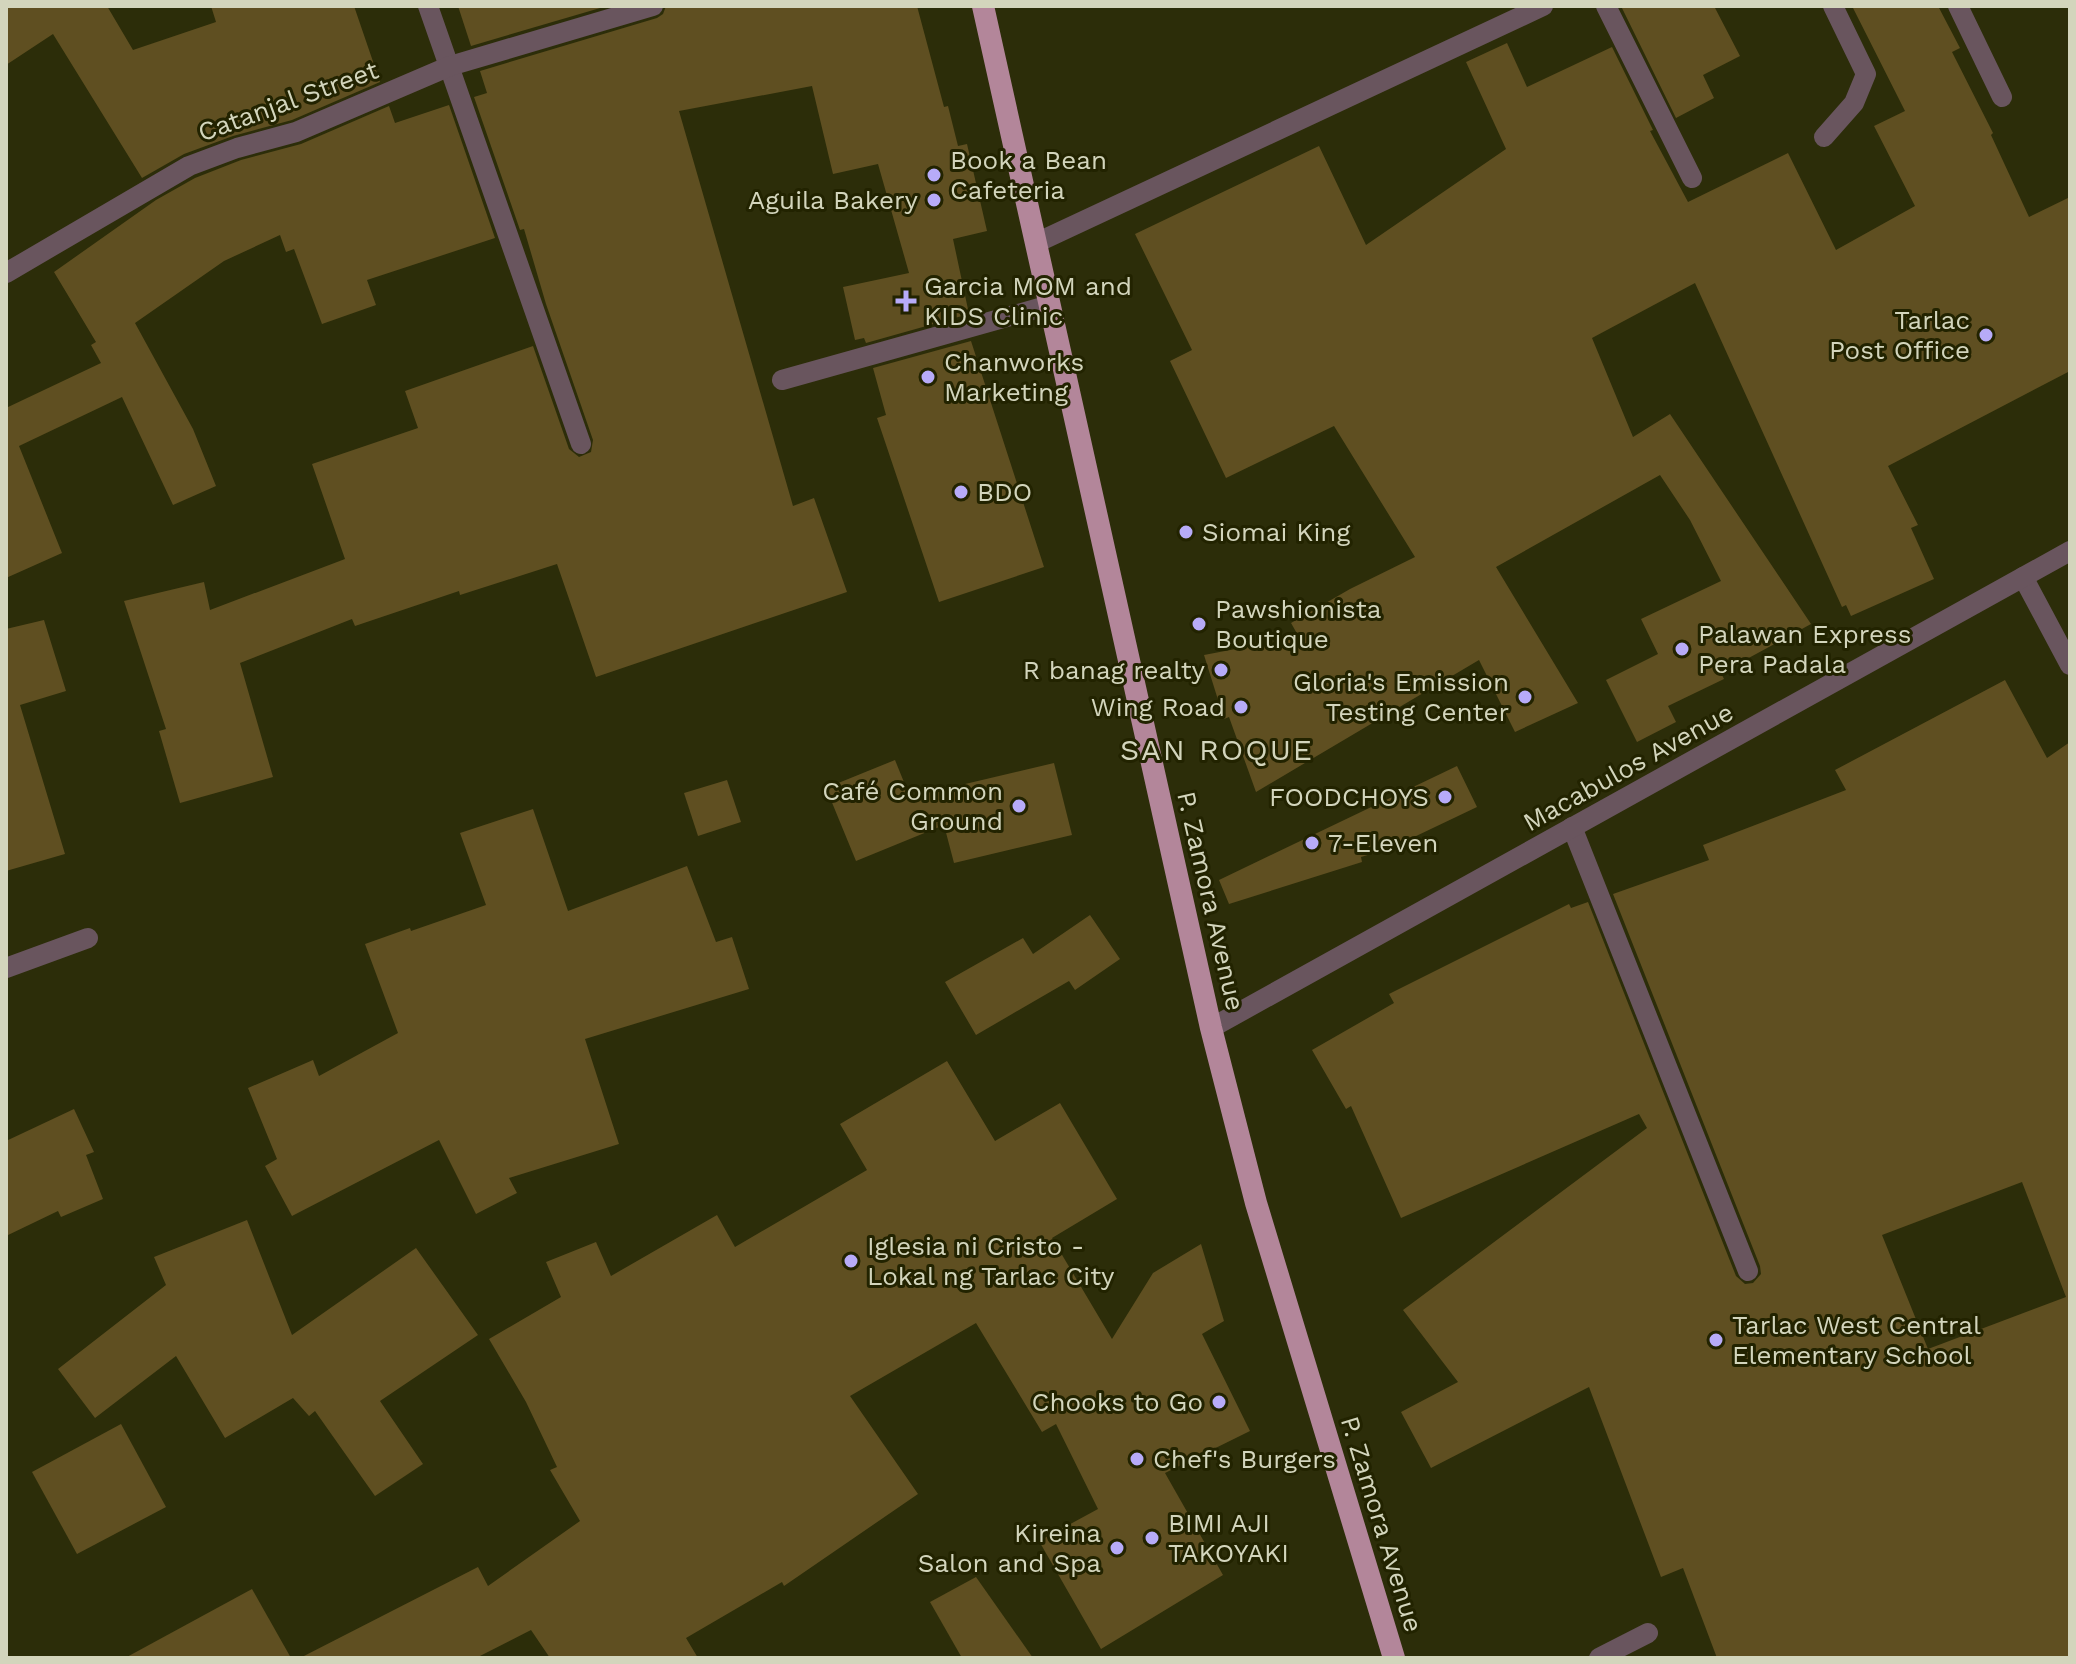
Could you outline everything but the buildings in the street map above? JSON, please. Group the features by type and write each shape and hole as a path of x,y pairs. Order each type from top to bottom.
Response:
{"highway":[{"name":"P. Zamora Avenue","path":"983,6 1211,1028 1256,1203 1394,1658"}],"street":[{"path":"428,6 581,444"},
{"name":"Catanjal Street","path":"6,273 189,166 237,148 296,132 450,66 653,6"},
{"path":"1036,243 1543,6"},
{"path":"1606,6 1692,178"},
{"path":"1824,137 1854,103 1866,74 1833,6"},
{"path":"1958,6 2002,97"},
{"path":"782,380 1050,305"},
{"name":"Macabulos Avenue","path":"1211,1028 2070,551"},
{"path":"2023,577 2070,665"},
{"path":"1572,827 1748,1271"},
{"path":"6,968 88,938"},
{"path":"1599,1658 1648,1633"}],"place":[{"name":"Book a Bean Cafeteria","path":"934,175"},
{"name":"Aguila Bakery","path":"934,200"},
{"name":"Garcia MOM and KIDS Clinic","path":"906,301"},
{"name":"Tarlac Post Office","path":"1986,335"},
{"name":"Chanworks Marketing","path":"928,377"},
{"name":"BDO","path":"961,492"},
{"name":"Siomai King","path":"1186,532"},
{"name":"Pawshionista Boutique","path":"1199,624"},
{"name":"Palawan Express Pera Padala","path":"1682,649"},
{"name":"R banag realty","path":"1221,670"},
{"name":"Gloria's Emission Testing Center","path":"1525,697"},
{"name":"Wing Road","path":"1241,707"},
{"name":"FOODCHOYS","path":"1445,797"},
{"name":"Café Common Ground","path":"1019,806"},
{"name":"7-Eleven","path":"1312,843"},
{"name":"Iglesia ni Cristo - Lokal ng Tarlac City","path":"851,1261"},
{"name":"Tarlac West Central Elementary School","path":"1716,1340"},
{"name":"Chooks to Go","path":"1219,1402"},
{"name":"Chef's Burgers","path":"1137,1459"},
{"name":"BIMI AJI TAKOYAKI","path":"1152,1538"},
{"name":"Kireina Salon and Spa","path":"1117,1548"}],"district":[{"name":"SAN ROQUE","path":"1217,749"}]}
